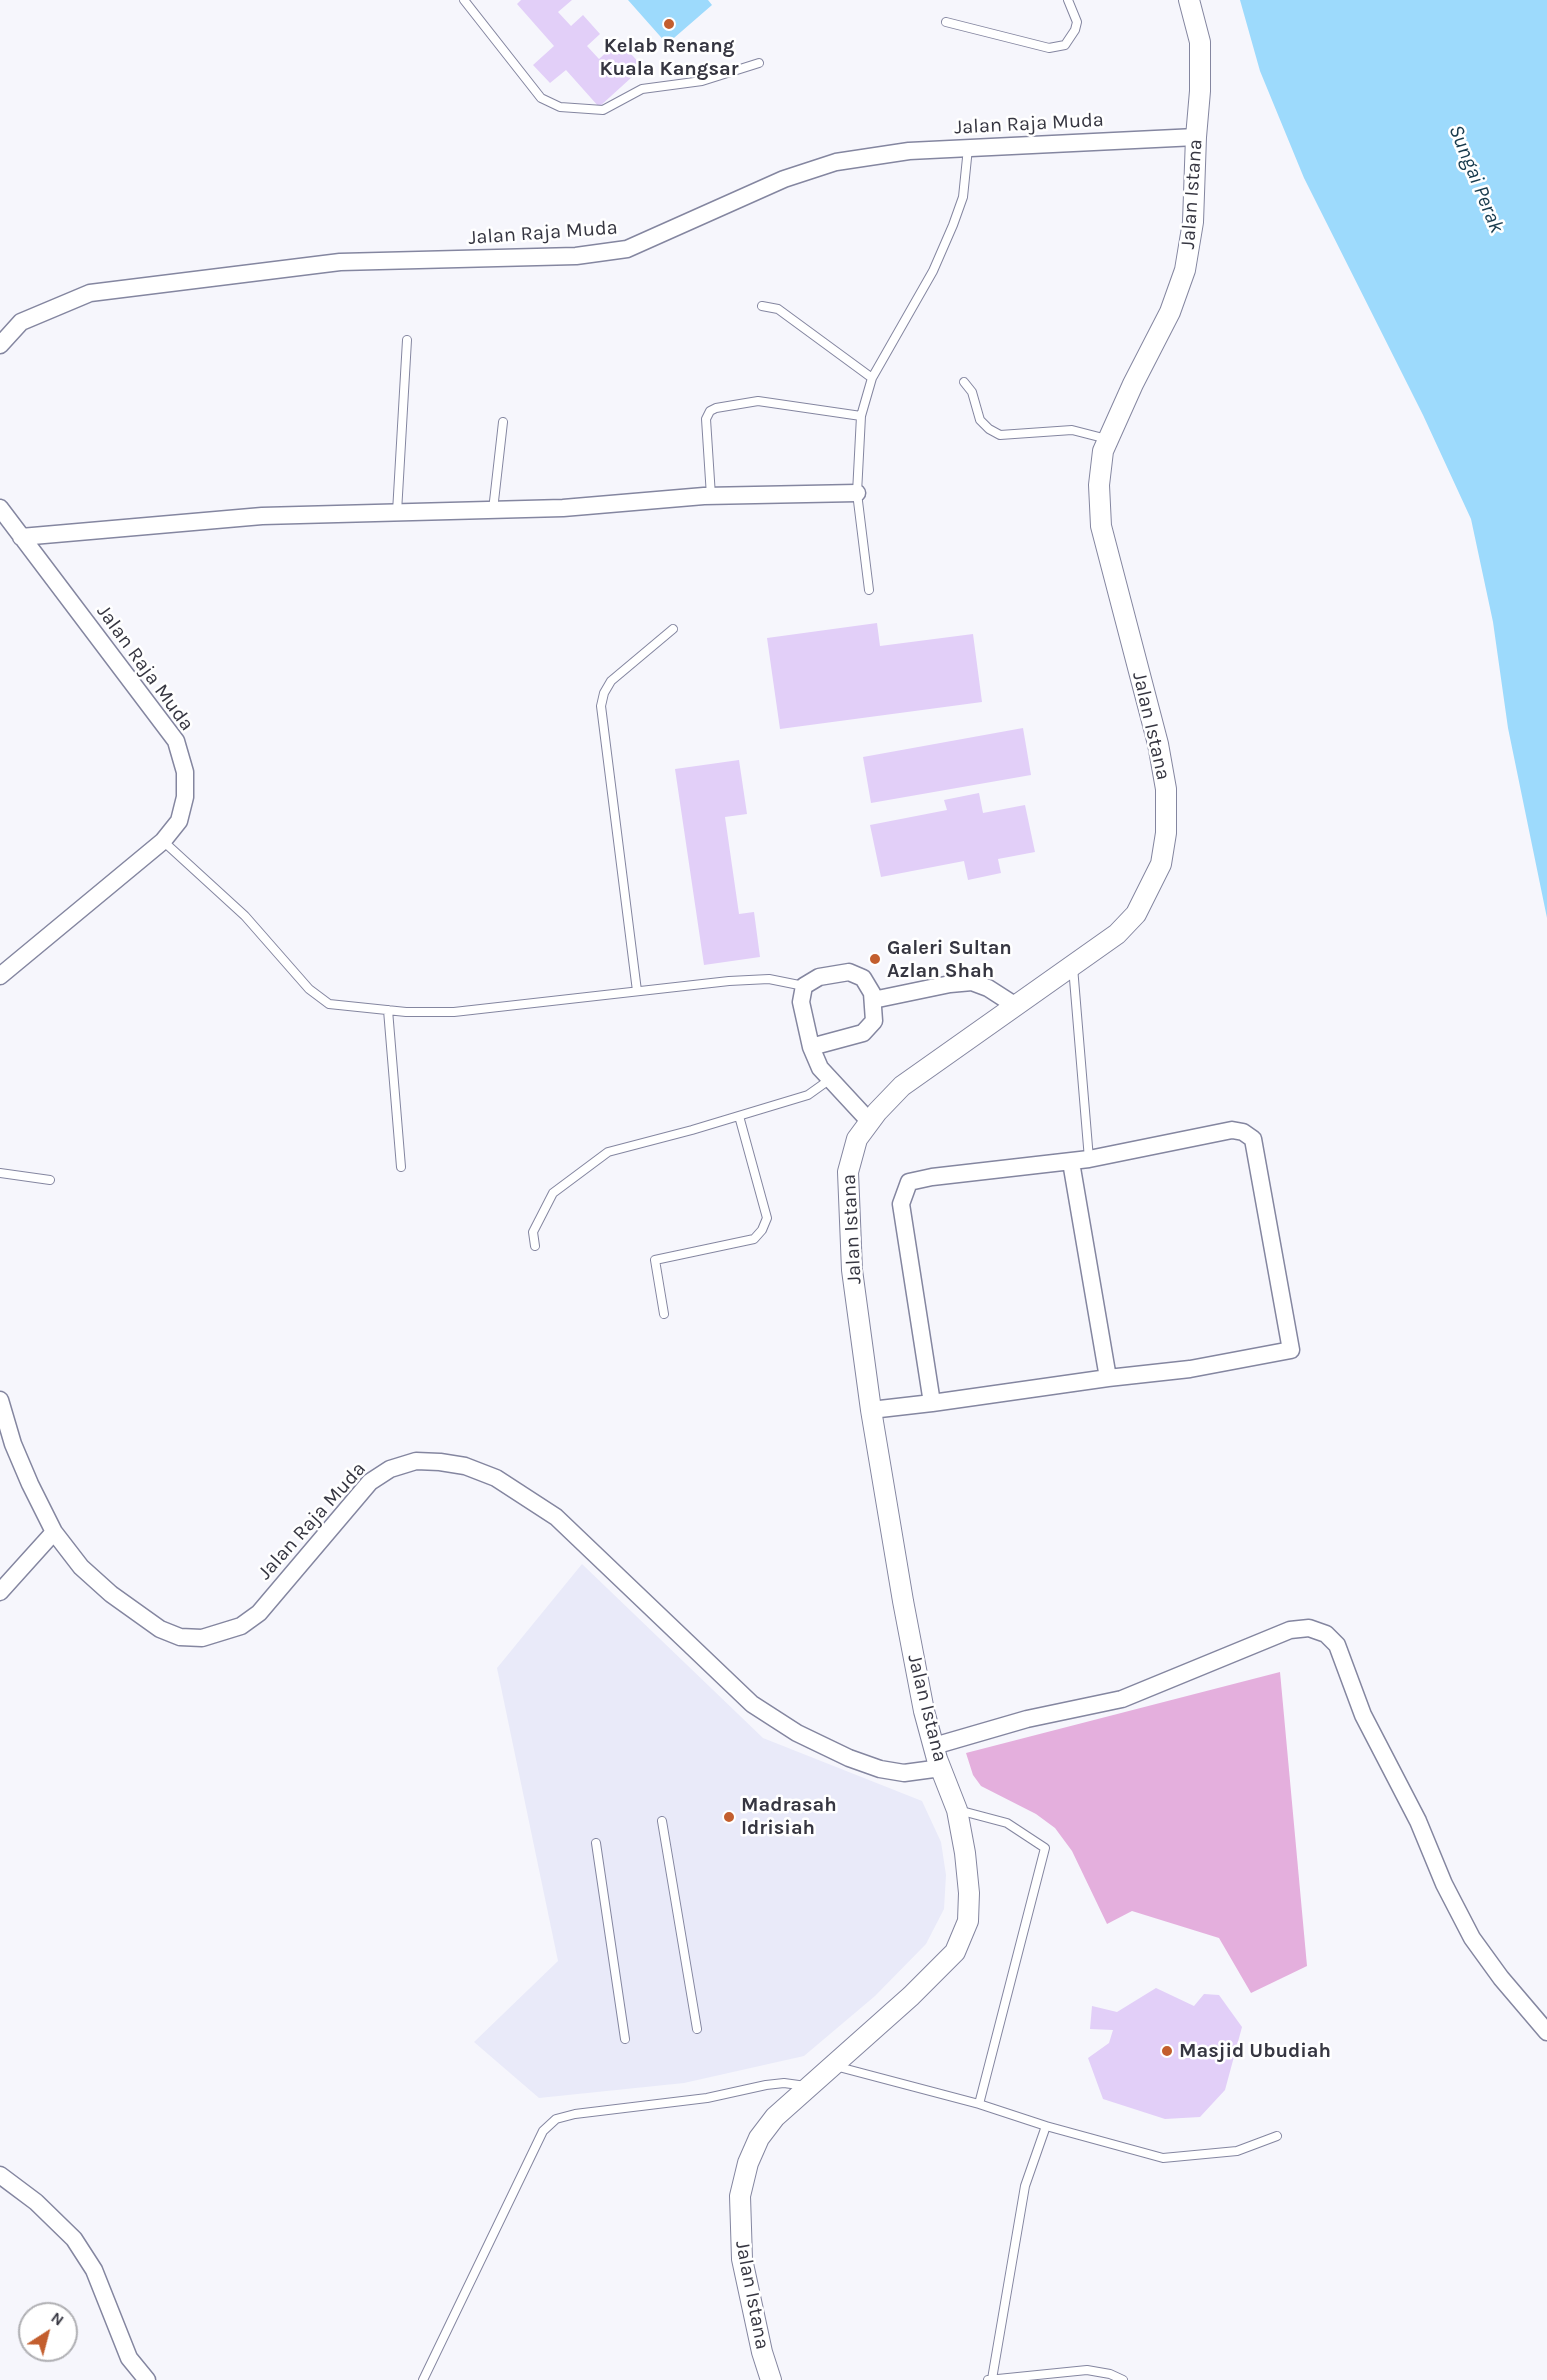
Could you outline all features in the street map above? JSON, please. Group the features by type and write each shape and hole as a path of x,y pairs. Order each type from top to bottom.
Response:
{"street":[{"name":"Jalan Istana","path":"771,2380 762,2352 742,2259 739,2224 740,2196 748,2163 759,2138 775,2117 911,1996 955,1952 968,1921 969,1893 957,1810 941,1768 924,1711 871,1410 852,1270 848,1172 857,1139 902,1086 1117,934 1136,914 1161,864 1167,833 1166,789 1158,744 1101,526 1099,485 1102,451 1170,312 1185,270 1193,222 1200,92 1200,42 1189,0"},
{"name":"Jalan Raja Muda","path":"0,345 21,322 90,293 340,262 576,256 627,249 784,180 836,162 909,151 1196,137"},
{"path":"21,537 262,516 563,508 711,496 857,493"},
{"name":"Jalan Raja Muda","path":"0,508 176,741 185,772 184,797 179,821 163,841 0,976"},
{"path":"812,1047 864,1033 874,1021 872,993 863,978 849,972 819,977 804,986 801,1002 812,1047 820,1068 870,1122"},
{"path":"873,1000 950,984 972,982 988,988 1016,1006"},
{"path":"871,1410 1190,1369 1291,1350 1253,1139 1243,1132 1232,1130 1071,1162 932,1176 909,1182 901,1204 932,1402"},
{"path":"1071,1162 1108,1378"},
{"name":"Jalan Raja Muda","path":"1,1409 30,1484 54,1532 81,1566 111,1594 139,1616 160,1629 180,1637 202,1638 241,1626 259,1612 370,1482 390,1469 416,1461 465,1466 496,1478 556,1517 752,1704 797,1733 849,1758 880,1769 904,1773 941,1768"},
{"path":"0,1592 54,1532"},
{"path":"934,1746 1027,1719 1122,1699 1290,1630 1309,1628 1326,1634 1337,1645 1363,1715 1418,1821 1444,1884 1472,1938 1501,1978 1547,2032"},
{"path":"0,2175 36,2202 74,2239 94,2270 129,2358 147,2380"}],"lane":[{"path":"464,0 541,98 560,107 603,110 642,89 702,81 759,63"},
{"path":"946,21 1049,48 1065,45 1076,30 1077,22 1068,0"},
{"path":"868,590 857,493 861,417 872,378 933,270 953,225 963,197 968,148"},
{"path":"762,306 778,309 872,378"},
{"path":"397,512 407,340"},
{"path":"964,382 972,392 981,420 989,429 1000,435 1072,430 1108,440"},
{"path":"711,496 706,419 710,411 758,401 861,417"},
{"path":"493,510 503,422"},
{"path":"637,991 601,706 604,693 611,681 673,628"},
{"path":"163,841 245,916 309,989 329,1004 388,1010 454,1012 729,981 769,979 804,986"},
{"path":"1073,967 1089,1159"},
{"path":"388,1010 401,1167"},
{"path":"535,1246 533,1232 553,1193 608,1152 808,1095 829,1080"},
{"path":"664,1314 655,1260 754,1239 762,1230 767,1218 739,1116"},
{"path":"0,1173 50,1180"},
{"path":"957,1810 1007,1823 1045,1848 979,2104"},
{"path":"662,1821 697,2029"},
{"path":"596,1843 625,2039"},
{"path":"832,2065 979,2104 1046,2126 1163,2158 1237,2151 1278,2136"},
{"path":"423,2380 543,2131 556,2119 575,2114 707,2098 766,2085 784,2083 809,2086"},
{"path":"992,2379 1025,2186 1046,2126"},
{"path":"987,2380 1087,2370 1110,2374 1123,2380"}],"shaded area":[{"name":"Madrasah Idrisiah","path":"582,1564 763,1738 922,1801 941,1842 946,1875 944,1909 926,1944 875,1996 804,2056 684,2083 539,2098 474,2042 558,1961 497,1668"},
{"path":"1280,1672 1307,1966 1251,1993 1219,1938 1132,1911 1107,1924 1072,1851 1055,1828 1036,1814 981,1786 973,1775 966,1753"}],"water":[{"name":"Kelab Renang Kuala Kangsar","path":"628,0 708,0 712,5 667,44"},
{"name":"Sungai Perak","path":"1240,0 1547,0 1547,918 1508,728 1493,622 1471,519 1423,415 1304,178 1260,71"}],"building":[{"path":"521,0 572,0 558,12 571,26 583,15 600,34 587,46 599,59 619,41 643,67 599,107 566,70 550,83 533,65 554,46 517,4"},
{"path":"877,623 880,646 973,634 982,702 780,729 767,638"},
{"path":"1023,728 1031,775 871,803 863,757"},
{"path":"739,760 747,814 725,817 739,914 754,912 760,957 704,965 675,769"},
{"path":"979,793 983,813 1025,805 1035,852 998,859 1001,873 968,880 964,861 881,877 870,825 947,810 944,800"},
{"name":"Masjid Ubudiah","path":"1156,1988 1194,2006 1204,1994 1219,1995 1242,2027 1225,2090 1200,2117 1165,2119 1103,2099 1088,2058 1109,2043 1113,2030 1090,2029 1092,2006 1117,2012"}],"place":[{"name":"Kelab Renang Kuala Kangsar","path":"669,24"},
{"name":"Galeri Sultan Azlan Shah","path":"875,959"},
{"name":"Madrasah Idrisiah","path":"729,1817"},
{"name":"Masjid Ubudiah","path":"1167,2051"}]}
